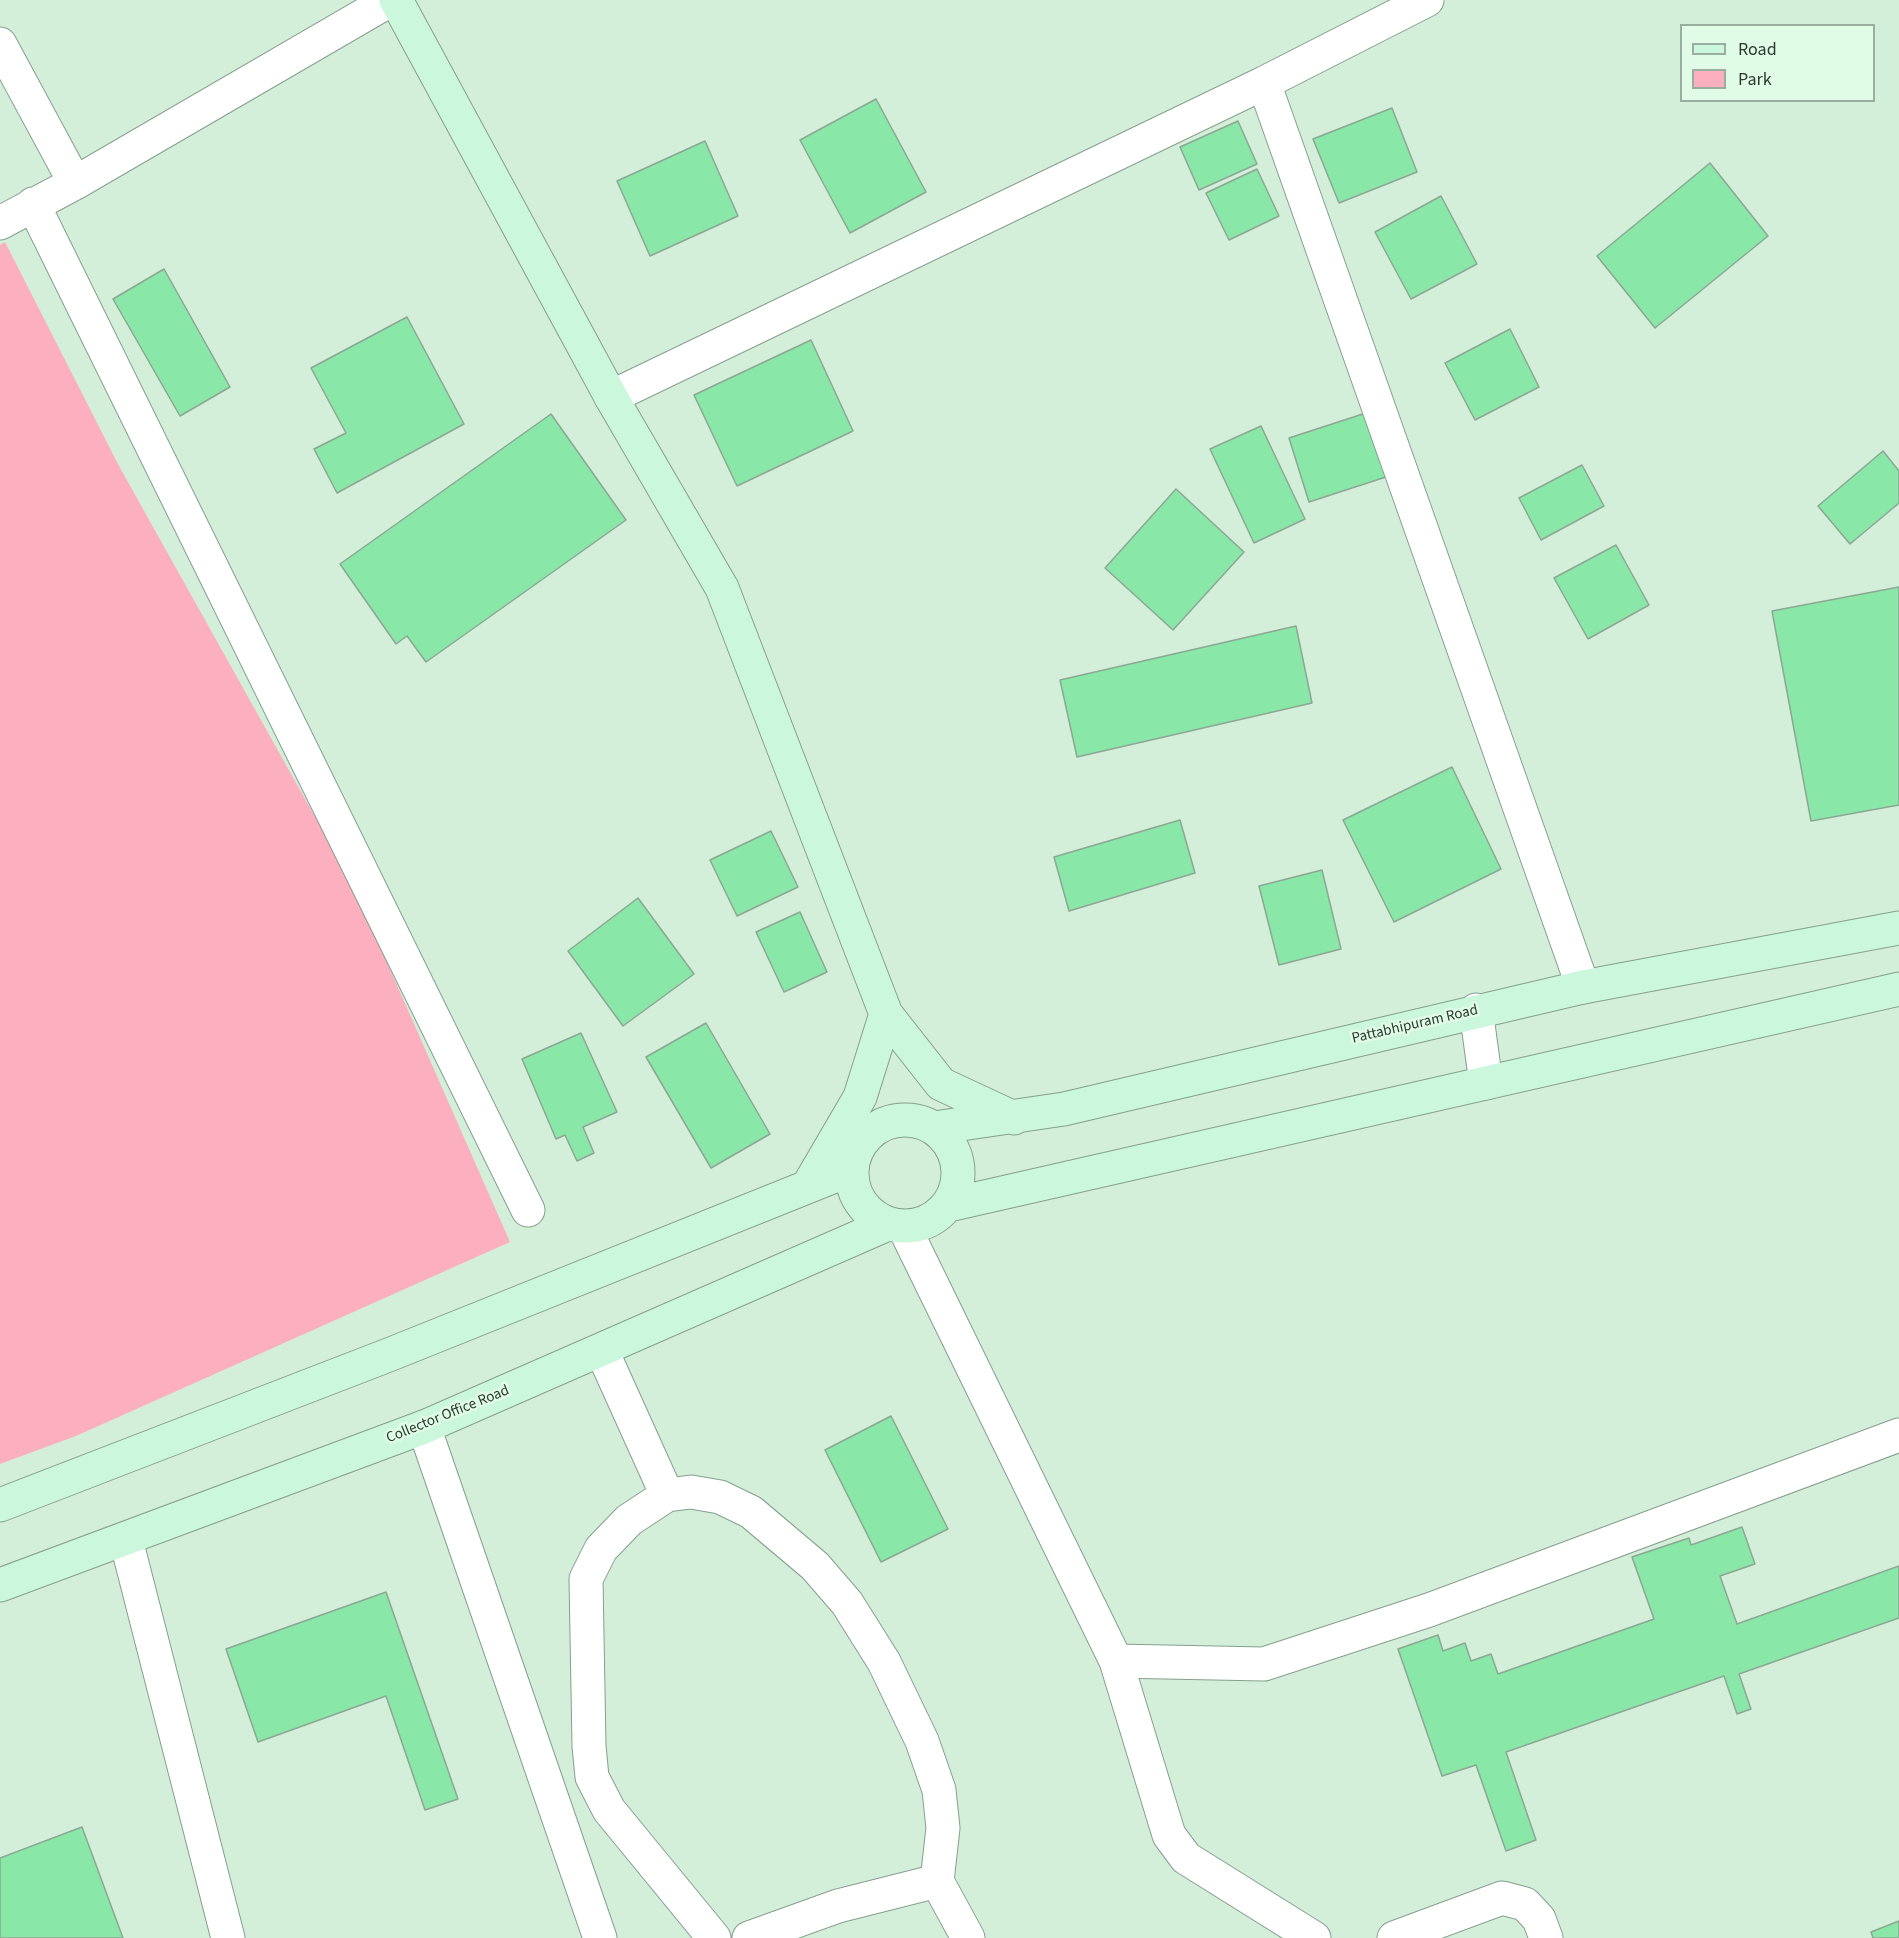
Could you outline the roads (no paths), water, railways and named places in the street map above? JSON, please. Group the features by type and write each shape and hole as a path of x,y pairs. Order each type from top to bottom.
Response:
{"street":[{"path":"0,223 75,183 390,0"},
{"path":"396,0 611,397 722,588 886,1014 941,1084 1014,1118"},
{"path":"611,397 1264,83 1427,0"},
{"path":"0,44 75,183"},
{"path":"1264,83 1583,987"},
{"path":"33,204 528,1210"},
{"name":"Pattabhipuram Road","path":"852,1169 856,1151 866,1136 881,1125 898,1120 917,1121 934,1128 1064,1110 1476,1010 1583,987 1899,928"},
{"path":"949,1205 1899,989"},
{"path":"1476,1010 1486,1083"},
{"path":"808,1186 860,1097 886,1014"},
{"path":"0,1505 391,1354 852,1169 853,1187 861,1204 873,1216 896,1226 921,1224 937,1216 949,1205 956,1189 959,1173 956,1156 947,1140 934,1128"},
{"path":"896,1226 1116,1661 1169,1835 1186,1858 1314,1938"},
{"name":"Collector Office Road","path":"0,1585 126,1540 424,1427 896,1226"},
{"path":"602,1350 667,1495"},
{"path":"424,1427 600,1938"},
{"path":"1116,1661 1264,1664 1429,1610 1899,1435"},
{"path":"714,1938 609,1810 592,1777 589,1746 586,1579 601,1549 629,1520 667,1495 691,1492 720,1497 751,1512 815,1566 847,1603 884,1662 922,1741 939,1790 943,1828 937,1881 968,1938"},
{"path":"126,1540 228,1938"},
{"path":"749,1938 838,1906 937,1881"},
{"path":"1394,1938 1503,1898 1525,1904 1539,1919 1546,1938"}]}
